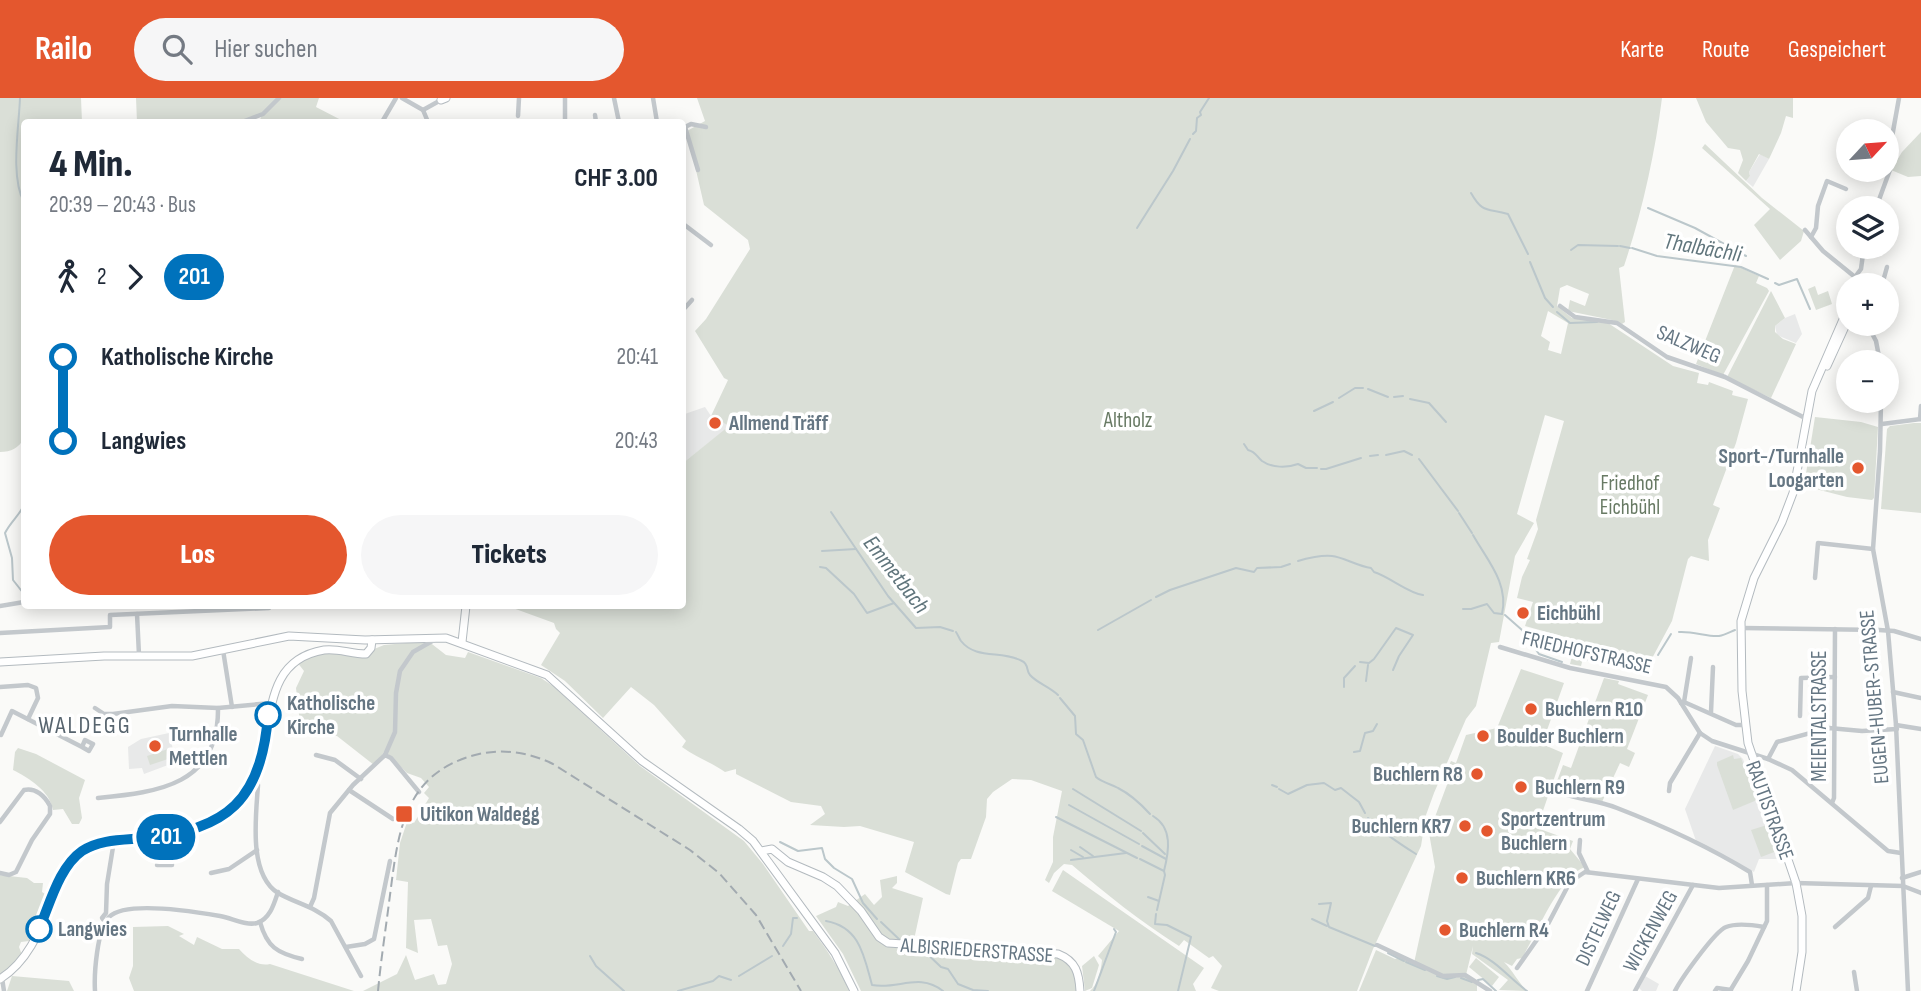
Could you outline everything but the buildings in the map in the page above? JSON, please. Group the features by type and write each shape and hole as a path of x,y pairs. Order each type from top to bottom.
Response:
{"main road":[{"name":"RAUTISTRASSE","path":"1796,991 1803,934 1796,883 1750,753 1745,725 1741,621 1747,595 1793,493 1819,373 1836,335"},
{"name":"RAUTISTRASSE","path":"1808,419 1841,336"},
{"path":"462,642 466,609"},
{"path":"0,662 192,656 289,636 372,640 435,637 462,642 541,671 642,761 739,828 761,851 835,953 855,991"},
{"path":"1,978 20,963 30,950 71,862 91,846 195,831 221,817 240,800 262,762 271,703 284,676 301,659 315,652 331,649 366,654 371,649 372,640"},
{"name":"ALBISRIEDERSTRASSE","path":"761,851 772,849 788,862 831,882 861,911 879,937 888,943 1058,954 1067,958 1076,968 1080,991"}],"street":[{"path":"250,119 262,114 279,98"},
{"path":"384,119 396,98"},
{"path":"403,98 423,110 427,119"},
{"path":"518,116 519,98"},
{"path":"565,98 565,119"},
{"path":"614,98 618,119"},
{"path":"653,98 656,119"},
{"path":"1880,196 1891,167 1899,98"},
{"path":"423,110 443,99"},
{"path":"595,115 596,119"},
{"path":"686,127 691,124 706,127"},
{"path":"686,134 698,170"},
{"path":"1811,237 1819,200 1827,181 1846,189"},
{"path":"686,225 710,245"},
{"path":"1805,230 1851,273"},
{"path":"1885,273 1887,267"},
{"path":"686,307 692,300"},
{"name":"SALZWEG","path":"1560,306 1575,317 1617,323 1667,357 1725,377 1808,419"},
{"path":"1882,424 1920,419 1921,407"},
{"name":"EUGEN-HUBER-STRASSE","path":"1882,413 1873,549 1888,631 1896,727 1908,991"},
{"path":"1815,578 1818,543 1873,549"},
{"path":"0,606 21,602"},
{"path":"0,633 110,628 110,615 248,609"},
{"path":"137,614 139,656"},
{"path":"1742,628 1888,631 1921,639"},
{"name":"MEIENTALSTRASSE","path":"1832,803 1835,629"},
{"path":"310,907 329,816 349,790 385,755 395,732 397,693 402,667 413,652 435,637"},
{"name":"FRIEDHOFSTRASSE","path":"1500,647 1570,668 1658,685 1671,691 1683,703 1700,733"},
{"path":"223,649 232,707"},
{"path":"1691,658 1683,703 1711,712 1736,725 1745,725"},
{"path":"1711,712 1713,667"},
{"path":"1800,716 1801,678 1835,677"},
{"path":"0,687 28,685 36,688 38,698 28,719"},
{"path":"1893,692 1921,698"},
{"path":"95,708 104,714 172,706 218,708 271,703"},
{"path":"98,798 153,792 186,778 209,754 216,733 218,708"},
{"path":"1,734 12,711 82,747"},
{"path":"1755,769 1767,758 1777,742 1817,729 1921,729"},
{"path":"1668,791 1670,783 1700,733 1712,741 1767,758 1792,770 1888,851 1901,853"},
{"path":"316,755 335,760 362,779"},
{"path":"385,755 419,792"},
{"path":"254,778 258,785 257,850 261,873 278,892 310,907 331,921 361,976"},
{"path":"0,822 24,790 32,789 50,806 50,814 32,840 16,872 9,875 0,873"},
{"path":"1549,789 1566,796 1617,807 1699,843 1750,872 1752,885"},
{"path":"349,790 393,819"},
{"path":"157,865 172,865 168,836"},
{"path":"1580,840 1580,853 1588,872"},
{"path":"105,922 102,918 106,913 107,884 114,841"},
{"path":"211,873 229,869 257,850"},
{"path":"346,947 365,944 374,939 390,861"},
{"path":"1517,968 1551,918 1570,882 1580,874 1588,872 1693,886 1725,888 1796,883 1903,886 1921,893"},
{"path":"1902,878 1921,872"},
{"name":"DISTELWEG","path":"1587,991 1638,879"},
{"path":"1716,990 1731,991 1748,961 1764,927 1768,911 1767,885"},
{"name":"WICKENWEG","path":"1635,991 1693,886"},
{"path":"1835,927 1868,898 1871,886"},
{"path":"95,991 102,931 105,922 119,911 146,909 200,913 249,923 260,922 269,914 278,892"},
{"path":"260,922 264,937 273,947 302,959"},
{"path":"1675,991 1720,930 1731,925 1764,927"},
{"path":"1377,945 1443,976 1465,975 1490,991"},
{"path":"1854,972 1857,991"},
{"path":"1,978 4,991"}],"shaded area":[{"path":"1760,154 1769,159 1753,187 1746,181"},
{"path":"1795,314 1802,334 1796,343 1777,335 1775,326"},
{"path":"705,407 711,416 730,426 686,461 686,414"},
{"path":"169,733 176,762 144,774 142,768 129,769 128,747 141,739"},
{"path":"1715,746 1738,754 1743,759 1781,859 1759,859 1754,872 1696,841 1685,809"},
{"path":"1645,976 1659,984 1656,991 1642,991 1639,988"}],"green space":[{"path":"0,98 81,98 82,119 21,119 21,442 14,449 0,452"},
{"path":"136,98 319,98 316,107 339,119 260,119 262,115 251,119 137,119"},
{"name":"Altholz","path":"697,98 1662,98 1642,204 1624,266 1619,268 1625,322 1622,324 1568,311 1570,300 1585,306 1589,294 1567,285 1560,288 1557,306 1572,318 1608,323 1673,366 1699,373 1697,383 1708,385 1709,382 1733,391 1732,395 1748,399 1736,443 1713,505 1720,508 1708,540 1709,561 1691,556 1688,559 1672,621 1649,664 1586,647 1581,666 1570,664 1576,640 1525,626 1533,602 1517,598 1530,560 1527,559 1538,529 1536,520 1564,421 1545,415 1517,514 1534,523 1515,556 1499,642 1491,643 1476,706 1466,719 1434,793 1426,815 1421,846 1373,949 1357,991 1219,991 1211,988 1222,966 1213,956 1209,958 1184,940 1179,946 1124,907 1072,865 1064,864 1054,873 1049,883 1045,880 1053,862 1053,837 1062,791 1031,780 1012,779 987,799 986,817 971,859 961,859 958,863 950,895 946,894 905,872 914,842 860,826 810,825 825,814 821,806 791,802 736,774 736,769 725,772 687,751 682,747 686,741 654,705 631,687 603,718 565,681 541,665 560,633 554,623 515,609 686,609 686,461 729,426 711,416 728,380 724,378 695,331 706,319 750,249 748,240 704,205 687,131 705,121","holes":["1548,311 1568,323 1561,354 1548,350 1550,342 1541,336"]},
{"path":"1696,98 1793,98 1793,118 1786,116 1769,159 1759,154 1746,181 1738,173 1743,160 1740,150 1728,148 1706,122"},
{"path":"1921,132 1921,176 1908,177 1899,173 1899,157"},
{"path":"1705,144 1762,198 1804,231 1801,241 1780,260 1754,225 1770,209 1702,148"},
{"path":"1735,265 1759,276 1756,283 1769,291 1723,375 1696,364"},
{"path":"1815,286 1818,295 1828,291 1832,304 1816,310 1808,289"},
{"path":"1771,291 1785,318 1775,326 1775,332 1783,339 1796,344 1771,398 1727,377"},
{"path":"1815,417 1861,422 1878,427 1872,500 1847,497 1804,486"},
{"path":"1921,423 1921,513 1881,509 1887,429 1890,426"},
{"path":"428,641 446,655 465,658 468,652 541,678 640,766 744,841 809,931 813,931 823,945 849,991 363,991 397,974 406,955 415,980 434,974 438,985 446,984 452,964 447,945 438,946 431,919 414,920 418,953 406,948 408,882 396,880 400,843 408,819 414,823 429,798 424,793 429,787 421,778 407,773 385,751 374,765 337,736 301,732 296,688 304,671 297,662 315,652 362,654 384,645"},
{"name":"Sportzentrum Buchlern","path":"1521,669 1564,683 1542,744 1563,753 1537,828 1573,841 1570,849 1585,867 1576,872 1558,893 1522,958 1517,959 1512,966 1504,962 1527,991 1499,990 1508,980 1472,954 1473,946 1466,975 1477,984 1477,991 1359,991 1376,950 1395,959 1400,957 1414,963 1435,867 1429,833 1448,782 1443,779 1451,761 1456,763 1466,735 1497,728"},
{"path":"1604,678 1619,681 1618,684 1648,695 1627,749 1635,753 1629,767 1620,763 1602,802 1554,789 1563,765 1571,768"},
{"path":"18,748 36,754 85,780 79,798 82,818 79,824 72,824 63,809 53,810 43,791 13,770"},
{"path":"168,749 171,758 150,765 147,756"},
{"path":"1733,755 1734,759 1741,758 1757,800 1733,810 1717,762"},
{"path":"1767,825 1777,851 1761,857 1751,830"},
{"path":"1063,870 1204,968 1193,984 1196,991 1090,991 1100,973 1102,960 1098,956 1119,931 1052,891"},
{"path":"0,875 43,883 42,892 51,898 37,918 29,941 21,942 19,947 22,955 0,975"},
{"path":"897,876 897,883 892,888 923,898 912,949 1055,956 1072,969 1077,991 861,991 843,954 816,916 836,907 838,902 848,906 865,894 874,905 882,897 880,880"},
{"path":"168,926 184,934 179,936 194,945 197,937 222,949 239,949 257,963 270,964 354,991 134,991 129,978 133,966 133,927"},
{"path":"1094,956 1099,965 1092,988 1085,991 1082,966"},
{"path":"1476,958 1499,977 1492,986 1469,967"},
{"path":"12,976 69,981 74,991 7,991"}],"waterway":[{"path":"20,98 16,166 21,194"},
{"path":"1193,134 1196,131 1197,118 1209,98"},
{"path":"1137,228 1190,139"},
{"path":"1471,193 1482,207 1508,214 1528,254"},
{"name":"Thalbächli","path":"1648,208 1695,228 1746,256"},
{"path":"1571,250 1578,245 1618,246"},
{"path":"1620,246 1630,248"},
{"name":"Thalbächli","path":"1632,248 1657,256 1741,267 1768,279"},
{"path":"1530,262 1545,298 1553,307"},
{"name":"Thalbächli","path":"1775,283 1779,285 1797,279 1810,309"},
{"path":"1557,312 1570,323 1597,322"},
{"path":"1339,398 1355,388 1363,388"},
{"path":"1368,389 1388,397"},
{"path":"1394,397 1403,396"},
{"path":"1410,399 1429,403 1446,422"},
{"path":"1314,411 1333,402"},
{"path":"1244,444 1248,450 1270,465 1284,467 1298,464 1306,468 1317,468"},
{"path":"1386,455 1404,451 1412,455"},
{"path":"1370,456 1378,455"},
{"path":"1321,469 1361,458"},
{"path":"1419,459 1458,511"},
{"path":"21,510 5,533 12,558 13,580 21,590"},
{"name":"Emmetbach","path":"831,512 888,596 916,628 940,627 953,631"},
{"path":"1459,513 1472,533"},
{"path":"1473,535 1500,582 1502,614"},
{"path":"822,551 856,549"},
{"path":"1298,561 1319,556 1336,557 1371,568 1374,572 1423,595"},
{"path":"1156,597 1236,568 1254,572 1257,568 1290,564"},
{"path":"820,567 826,568 854,594 867,613 894,603"},
{"path":"1098,630 1151,600"},
{"path":"1463,609 1487,604 1494,613 1502,614"},
{"path":"1505,615 1522,630 1539,654 1562,662"},
{"path":"1360,662 1369,663 1374,659 1396,628 1413,635 1393,670"},
{"path":"1679,632 1719,636 1735,630"},
{"name":"Emmetbach","path":"956,632 961,641 974,651 1024,662 1033,678 1058,695"},
{"path":"1658,655 1671,634"},
{"path":"1585,660 1601,656 1619,662 1640,664"},
{"path":"1366,681 1368,665"},
{"path":"1344,687 1344,678 1355,666"},
{"name":"Emmetbach","path":"1060,698 1075,716 1076,734 1083,740 1096,777 1127,793 1150,814"},
{"path":"1354,752 1360,751 1365,733 1373,731 1377,724"},
{"path":"1279,789 1288,794 1307,785 1324,783 1335,790 1341,788 1359,802 1365,813"},
{"path":"1272,785 1277,787"},
{"path":"1073,789 1141,831"},
{"path":"1069,805 1139,844"},
{"name":"Emmetbach","path":"1153,816 1164,827 1168,840 1165,875 1157,910"},
{"path":"1056,817 1137,858"},
{"path":"1368,818 1416,854"},
{"path":"1143,833 1165,854"},
{"path":"780,842 798,851 822,848 825,859 852,879 863,903 877,919"},
{"path":"1142,846 1166,859"},
{"path":"1080,847 1093,856"},
{"path":"1071,850 1083,857"},
{"path":"1071,860 1126,853"},
{"path":"1140,859 1164,871"},
{"path":"1148,897 1159,901"},
{"path":"1319,904 1331,903 1327,921 1329,927 1375,946"},
{"name":"Emmetbach","path":"1156,914 1155,924 1167,925 1191,937 1178,991"},
{"path":"783,946 791,934 793,918 797,918"},
{"path":"1312,919 1327,926"},
{"path":"826,921 846,929 859,944 872,985 917,982 934,985 943,991"},
{"path":"881,922 901,941"},
{"path":"1094,991 1116,932 1114,929"},
{"path":"922,949 941,967 948,969 958,984 973,990 988,991"},
{"path":"1388,953 1404,961"},
{"path":"1476,953 1496,964 1527,991"},
{"path":"590,956 596,966 624,991"},
{"path":"739,976 772,956"},
{"path":"1406,962 1425,970"},
{"path":"678,991 713,981 719,976 731,980"},
{"path":"1437,976 1447,979 1455,977"},
{"path":"1461,978 1472,982"},
{"path":"1478,980 1483,979 1496,991"}],"railway":[{"path":"378,991 397,850 408,809 432,776 451,764 475,755 505,752 525,754 553,764 690,850 719,873 756,915 801,991"}],"bus line":[{"name":"201","path":"39,929 65,870 83,851 106,842 183,834 202,828 214,822 240,800 261,765 268,715"}],"place":[{"name":"Allmend Träff","path":"715,423"},
{"name":"Sport-/Turnhalle Loogarten","path":"1858,468"},
{"name":"Eichbühl","path":"1523,613"},
{"name":"Buchlern R10","path":"1531,709"},
{"name":"Katholische Kirche","path":"268,715"},
{"name":"Boulder Buchlern","path":"1483,736"},
{"name":"Turnhalle Mettlen","path":"155,746"},
{"name":"Buchlern R8","path":"1477,774"},
{"name":"Buchlern R9","path":"1521,787"},
{"name":"Uitikon Waldegg","path":"404,814"},
{"name":"Buchlern KR7","path":"1465,826"},
{"name":"Sportzentrum Buchlern","path":"1487,831"},
{"name":"Buchlern KR6","path":"1462,878"},
{"name":"Langwies","path":"39,929"},
{"name":"Buchlern R4","path":"1445,930"}],"district":[{"name":"WALDEGG","path":"85,725"}],"park label":[{"name":"Friedhof Eichbühl","path":"1630,495"}]}
